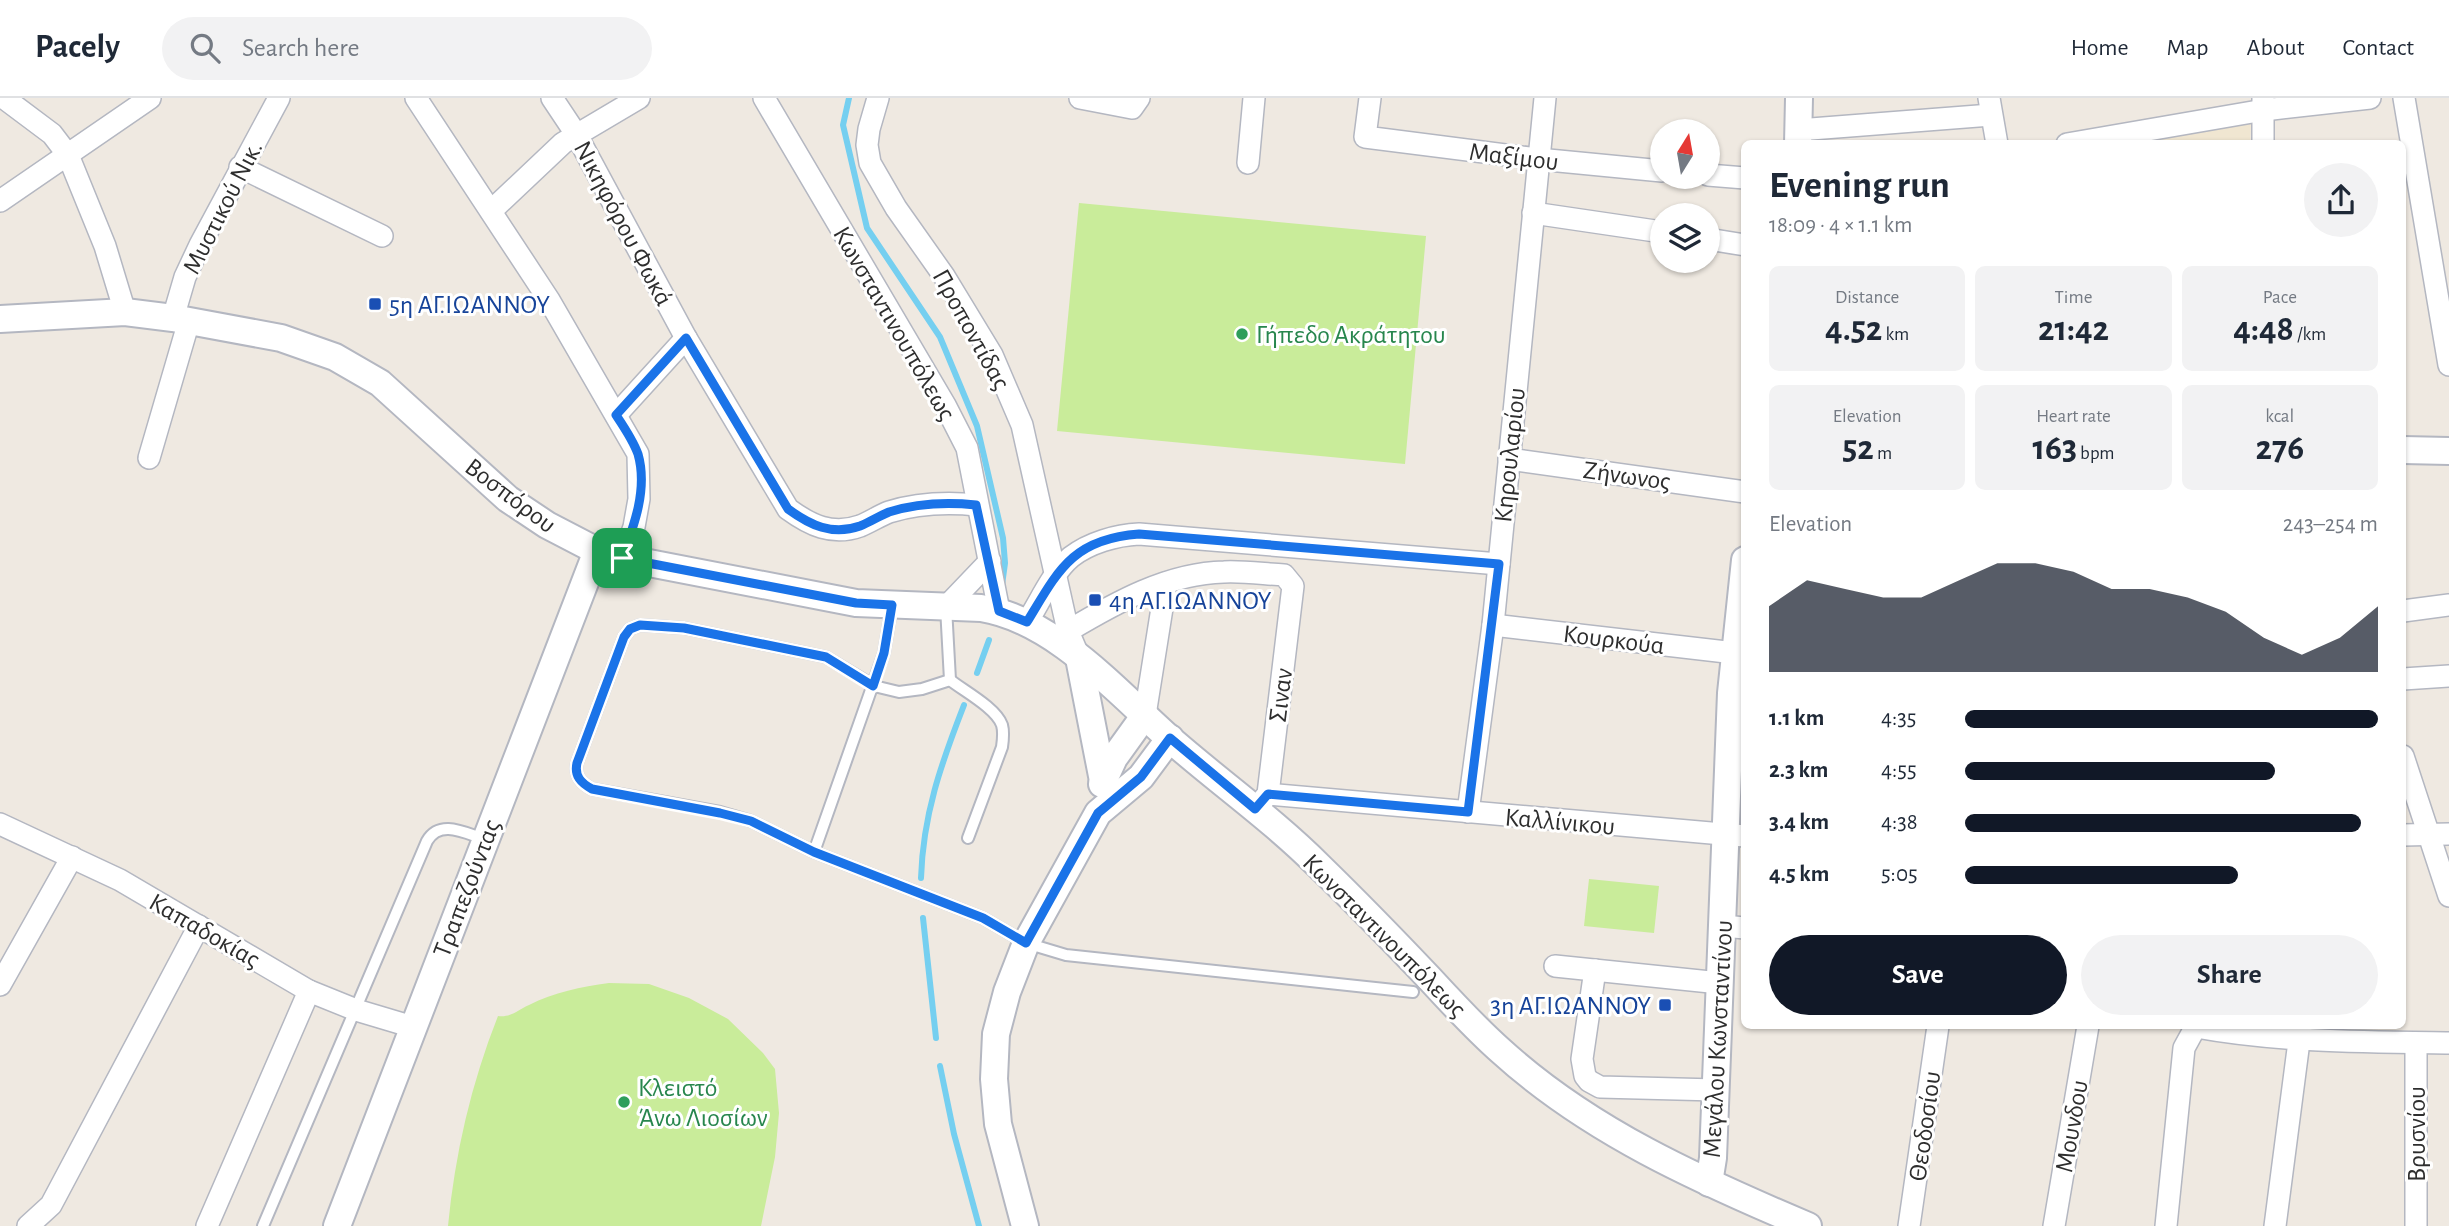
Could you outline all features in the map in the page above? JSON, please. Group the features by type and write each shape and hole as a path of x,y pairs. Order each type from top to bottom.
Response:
{"street":[{"path":"4,98 51,134 68,155 105,246 125,312"},
{"path":"0,201 150,98"},
{"name":"Μυστικού Νικ.","path":"149,458 181,320 185,277 240,167 279,98"},
{"path":"416,98 549,300 638,454 639,499 634,527 622,558"},
{"name":"Νικηφόρου Φωκά","path":"552,98 576,134 686,338 788,509 809,524 843,530 914,506 945,502 976,505"},
{"path":"491,211 549,155 576,134 639,98"},
{"name":"Κωνσταντινουπόλεως","path":"764,98 945,405 967,448 976,505 999,611"},
{"name":"Προποντίδας","path":"878,98 867,145 870,163 896,208 944,276 992,355 1022,425 1068,631 1079,658"},
{"path":"1080,98 1132,108 1139,98"},
{"path":"1248,163 1254,98"},
{"name":"Μαξίμου","path":"1370,98 1365,137 1650,170"},
{"name":"Κηρουλαρίου","path":"1468,812 1493,625 1545,98"},
{"path":"1799,98 1798,137 1990,106 1996,140"},
{"path":"2087,140 2263,104 2370,98"},
{"path":"2404,98 2449,365"},
{"path":"2263,104 2263,140"},
{"path":"240,167 382,236"},
{"path":"1720,176 1741,178"},
{"path":"1533,213 1650,230"},
{"path":"1720,241 1741,244"},
{"name":"Βοσπόρου","path":"0,319 125,312 281,338 335,357 380,383 508,499 547,525 597,551 856,603 999,611 1027,622 1079,658 1145,715"},
{"path":"616,415 686,338"},
{"path":"2406,450 2449,451"},
{"name":"Ζήνωνος","path":"1509,459 1741,491"},
{"path":"1027,622 1056,575 1070,558 1120,535 1139,534 1499,564"},
{"name":"Τραπεζούντας","path":"337,1226 597,551"},
{"path":"946,607 990,561"},
{"name":"Σιναν","path":"1166,583 1191,576 1223,572 1284,575 1293,586 1262,802"},
{"path":"1068,631 1121,602 1166,583"},
{"path":"1102,781 1114,758 1145,715 1166,583"},
{"name":"Μεγάλου Κωνσταντίνου","path":"1709,1183 1713,1158 1720,983 1734,927 1738,694 1735,653 1741,603"},
{"path":"2406,611 2449,605"},
{"name":"Κουρκούα","path":"1493,625 1735,653"},
{"path":"1079,658 1102,781 1098,813"},
{"path":"2406,679 2449,676"},
{"name":"Κωνσταντινουπόλεως","path":"1145,715 1170,738 1262,802 1317,863 1501,1052 1599,1125 1709,1183 1808,1226"},
{"path":"1025,1226 998,1125 993,1079 996,1034 1007,992 1026,943 1098,813 1141,777 1170,738"},
{"path":"2406,762 2440,834 2449,896"},
{"name":"Καλλίνικου","path":"1262,802 1468,812 1735,836"},
{"name":"Καπαδοκίας","path":"0,824 120,880 309,991 356,1010 413,1027"},
{"path":"2406,835 2440,834"},
{"path":"0,985 72,857"},
{"path":"28,1226 51,1205 199,926"},
{"path":"1555,966 1720,983"},
{"path":"1595,970 1581,1059 1583,1071 1589,1081 1609,1088 1716,1090"},
{"path":"207,1226 309,991"},
{"name":"Θεοδοσίου","path":"1909,1226 1938,1029"},
{"name":"Μουνδου","path":"2054,1226 2087,1029"},
{"path":"2166,1226 2184,1048 2194,1029"},
{"path":"2208,1029 2220,1032 2301,1032 2416,1043 2449,1043"},
{"path":"2275,1226 2301,1032"},
{"name":"Βρυσνίου","path":"2416,1043 2416,1226"}],"lane":[{"path":"814,852 884,653 892,605"},
{"path":"946,607 950,680 996,715 1002,724 1002,747 968,838"},
{"path":"950,680 922,689 899,692 873,686 826,657 684,628 635,626 624,637 576,769 580,781 592,789 751,821 814,852 983,918 1026,943 1066,955 1413,992"},
{"path":"263,1226 430,836 447,828 484,839"}],"shaded area":[{"path":"2251,119 2250,140 2137,140"}],"green space":[{"name":"Γήπεδο Ακράτητου","path":"1079,203 1426,236 1405,464 1057,431"},
{"path":"1589,879 1659,886 1654,933 1584,926"},
{"name":"Κλειστό Άνω Λιοσίων","path":"609,983 649,984 689,998 728,1019 763,1053 775,1069 779,1113 775,1157 761,1226 448,1226 466,1119 498,1016 510,1015 558,993"}],"waterway":[{"path":"849,98 843,125 867,228 940,337 977,426 1003,538 1005,563 1002,585"},
{"path":"977,673 989,640"},
{"path":"921,878 929,811 964,705"},
{"path":"923,918 936,1038"},
{"path":"940,1066 954,1134 979,1226"}],"place":[{"name":"5η ΑΓ.ΙΩΑΝΝΟΥ","path":"375,304"},
{"name":"Γήπεδο Ακράτητου","path":"1242,334"},
{"name":"4η ΑΓ.ΙΩΑΝΝΟΥ","path":"1095,600"},
{"name":"3η ΑΓ.ΙΩΑΝΝΟΥ","path":"1665,1005"},
{"name":"Κλειστό Άνω Λιοσίων","path":"624,1102"}],"route":[{"path":"686,338 788,509 809,524 843,530 914,506 945,502 976,505 999,611 1027,622 1056,575 1070,558 1120,535 1139,534 1499,564 1468,812 1268,794 1255,809 1170,738 1141,777 1098,813 1026,943 983,918 814,852 781,837 766,826 720,813 592,789 580,781 577,763 626,632 635,626 684,628 826,657 873,686 884,653 892,605 856,603 622,558 634,527 640,479 638,454 616,415 686,338"}]}
